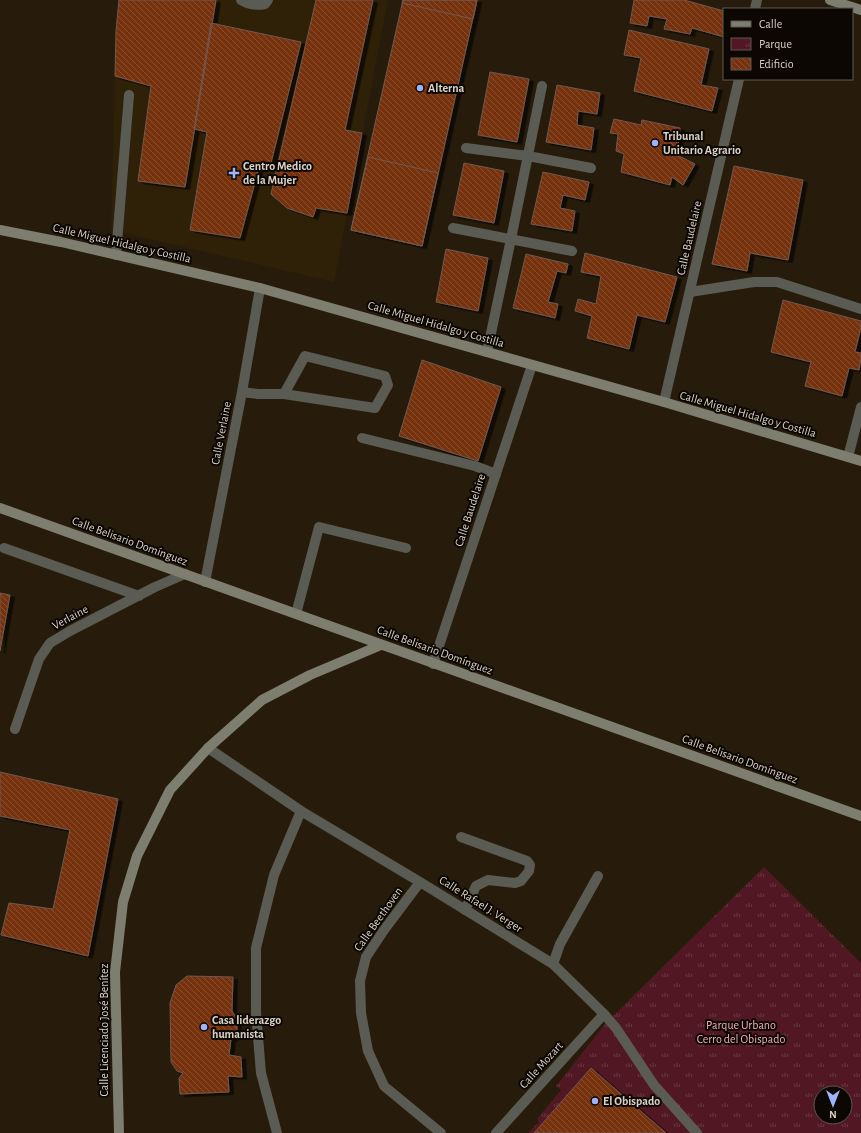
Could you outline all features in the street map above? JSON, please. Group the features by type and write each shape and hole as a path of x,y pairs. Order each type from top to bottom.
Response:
{"street":[{"path":"240,0 248,5 265,4 268,0"},
{"path":"830,0 861,10"},
{"name":"Calle Baudelaire","path":"664,402 739,80"},
{"path":"487,352 512,239 542,86"},
{"path":"116,255 129,95"},
{"path":"466,148 528,156 591,168"},
{"path":"453,228 572,251"},
{"name":"Calle Miguel Hidalgo y Costilla","path":"0,230 260,288 664,402 861,461"},
{"path":"690,292 754,282 777,282 861,309"},
{"name":"Calle Verlaine","path":"205,582 242,392 260,288"},
{"path":"242,392 258,394 284,394 375,408 388,385 385,376 305,356 284,394"},
{"name":"Calle Baudelaire","path":"433,664 532,365"},
{"path":"848,457 861,407"},
{"path":"362,438 475,466 496,474"},
{"name":"Calle Belisario Domínguez","path":"0,508 861,816"},
{"path":"296,614 319,527 406,548"},
{"path":"4,548 138,596"},
{"name":"Verlaine","path":"15,728 39,659 50,643 154,587 185,574"},
{"name":"Calle Licenciado José Benítez","path":"119,1133 115,972 124,902 137,856 170,790 208,748 262,700 310,674 381,645"},
{"name":"Calle Rafael J. Verger","path":"208,748 301,811 553,964 604,1014 616,1028 654,1085 697,1133"},
{"path":"277,1133 261,1073 256,1013 256,948 274,875 301,811"},
{"path":"461,836 527,861 530,866 529,872 521,881 515,883 488,880 476,886 465,910"},
{"path":"553,964 560,944 598,876"},
{"name":"Calle Beethoven","path":"420,882 366,957 360,980 361,1013 368,1051 384,1086 441,1133"},
{"name":"Calle Mozart","path":"496,1133 604,1014"}],"shaded area":[{"name":"Centro Medico de la Mujer","path":"119,0 388,0 334,282 111,230 116,31"}],"green space":[{"name":"Parque Urbano Cerro del Obispado","path":"764,867 861,963 861,1133 528,1133 539,1122 537,1119 561,1090 556,1086 606,1023"}],"building":[{"path":"119,0 216,0 185,187 138,181 151,86 115,76 116,31"},
{"path":"316,0 373,0 345,130 362,133 347,213 316,208 313,217 287,208 271,194"},
{"name":"Alterna","path":"403,0 477,0 422,246 351,230"},
{"path":"403,0 477,0 473,19 402,3"},
{"path":"634,0 684,0 723,11 723,37 692,28 690,34 664,29 667,19 649,16 647,26 630,23"},
{"path":"211,23 301,42 270,167 260,164 240,238 190,230 207,132 194,129"},
{"path":"629,30 709,49 701,85 718,88 712,111 634,91 641,58 624,55"},
{"path":"490,72 529,79 517,142 478,135"},
{"path":"557,85 600,93 597,114 578,111 577,125 594,128 591,150 546,142"},
{"path":"614,119 641,125 642,120 680,128 677,155 695,164 683,185 672,177 670,185 621,172 624,154 616,151 618,134 610,133"},
{"path":"368,157 438,173 422,246 351,230"},
{"path":"464,163 504,171 494,223 453,215"},
{"path":"734,166 803,180 788,260 750,253 747,271 712,264"},
{"path":"543,172 589,182 585,200 563,195 560,208 575,211 572,231 531,224"},
{"path":"446,249 488,258 478,311 436,302"},
{"path":"585,253 677,277 665,322 637,315 629,349 587,338 592,316 575,311 578,299 596,304 601,276 581,272"},
{"path":"526,254 568,264 566,273 557,271 548,302 558,304 555,318 513,308"},
{"path":"783,300 861,321 855,352 861,353 859,370 849,368 842,396 805,386 811,362 771,352"},
{"path":"422,360 501,387 478,461 399,436"},
{"path":"0,593 10,595 0,651"},
{"path":"0,772 118,799 88,956 1,935 9,903 53,909 70,830 0,816"},
{"name":"Casa liderazgo humanista","path":"187,976 233,977 232,1011 237,1019 237,1036 231,1039 229,1055 241,1057 242,1077 228,1076 229,1092 180,1094 179,1078 183,1073 177,1071 171,1062 170,1003 176,985"},
{"name":"El Obispado","path":"591,1068 666,1133 534,1133"}],"place":[{"name":"Alterna","path":"420,88"},
{"name":"Tribunal Unitario Agrario","path":"655,143"},
{"name":"Centro Medico de la Mujer","path":"234,173"},
{"name":"Casa liderazgo humanista","path":"204,1027"},
{"name":"El Obispado","path":"595,1101"}]}
